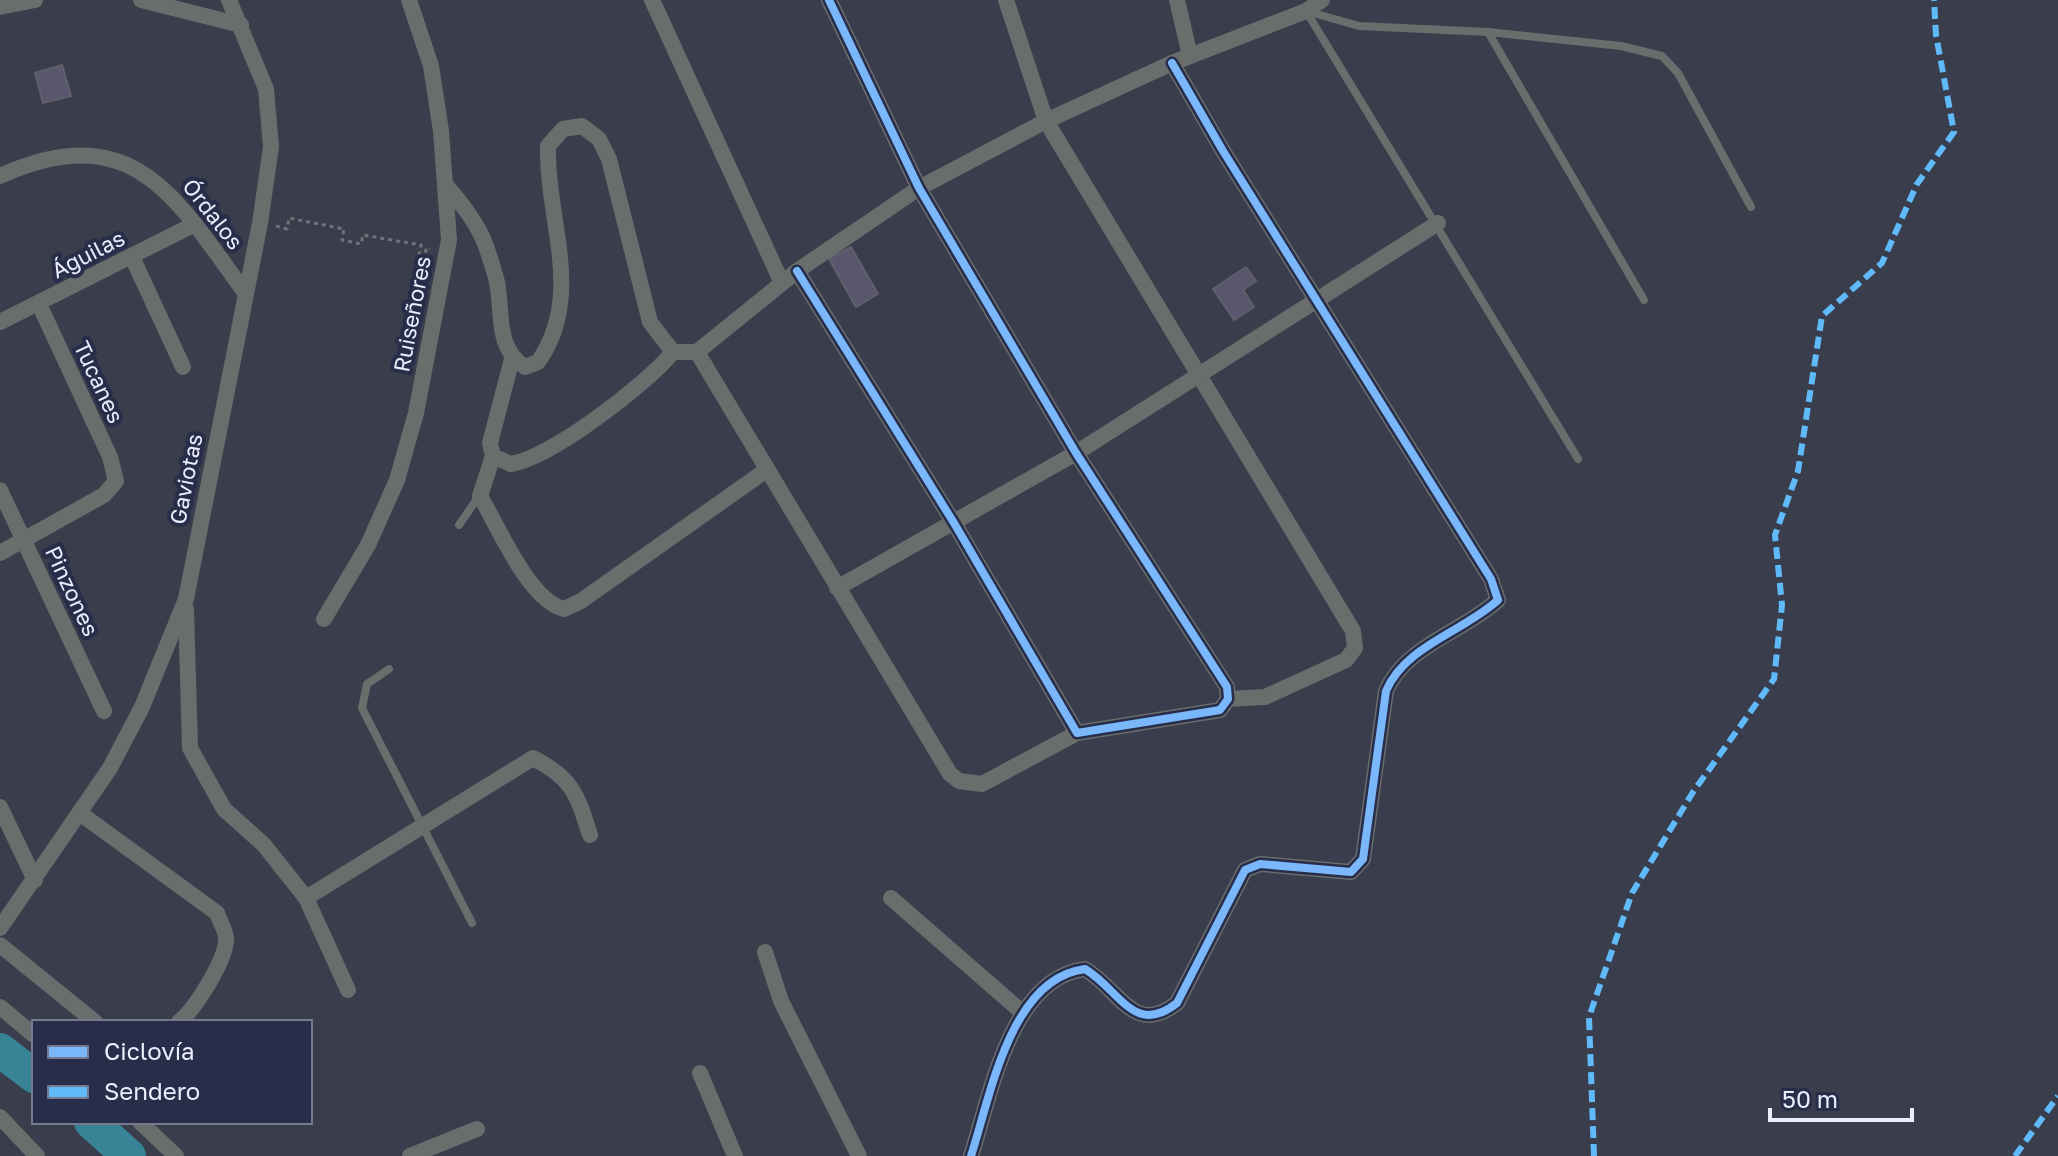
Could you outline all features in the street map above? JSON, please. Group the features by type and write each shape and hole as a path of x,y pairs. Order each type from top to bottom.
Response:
{"street":[{"path":"0,7 35,0"},
{"path":"141,0 241,25"},
{"name":"Gaviotas","path":"0,928 81,814 142,707 186,599 260,223 271,147 266,89 229,0"},
{"name":"Ruiseñores","path":"324,619 368,545 397,480 416,413 449,240 431,66 409,0"},
{"path":"652,0 782,283"},
{"path":"697,352 765,471 950,774 959,781 982,784 1091,728 1208,714 1220,710 1228,699 1227,687 1076,453 919,188 829,0"},
{"path":"1006,0 1046,121 1353,631 1355,648 1346,660 1265,697 1228,699"},
{"path":"1177,0 1190,56"},
{"path":"673,352 697,352 797,271 919,188 1046,121 1172,63 1306,11 1322,0"},
{"path":"971,1156 1005,1049 1023,1013 1046,986 1062,975 1085,969 1104,981 1134,1011 1144,1016 1161,1016 1177,1003 1245,870 1260,864 1351,872 1363,859 1384,707 1394,671 1479,617 1498,600 1491,579 1223,151 1172,63"},
{"path":"445,184 470,213 485,243 497,282 502,338 512,359 525,367 538,362 558,320 563,281 547,176 548,146 563,129 582,126 599,139 609,159 650,322 673,352"},
{"name":"Órdalos","path":"0,176 29,163 81,154 130,165 172,194 246,294"},
{"path":"837,588 1076,453 1438,223"},
{"name":"Águilas","path":"0,322 195,224"},
{"path":"132,257 183,367"},
{"path":"797,271 954,523 1077,733"},
{"name":"Tucanes","path":"25,541 104,495 116,481 110,457 39,304"},
{"path":"493,456 505,463 517,463 569,436 655,374 673,352"},
{"path":"512,359 491,437 493,456 480,496 534,587 550,604 564,609 581,601 765,471"},
{"name":"Pinzones","path":"0,490 104,711"},
{"path":"0,553 25,541"},
{"path":"186,599 190,748 224,809 264,845 306,898 348,990"},
{"path":"306,898 423,823 533,758 555,769 575,789 590,835"},
{"path":"0,807 35,880"},
{"path":"81,814 217,913 226,938 218,965 181,1020"},
{"path":"891,898 1023,1013"},
{"path":"0,945 93,1020"},
{"path":"765,952 781,1001 859,1156"},
{"path":"0,1007 32,1033"},
{"path":"700,1073 735,1156"},
{"path":"0,1117 37,1156"},
{"path":"142,1124 176,1156"},
{"path":"410,1156 477,1129"}],"lane":[{"path":"1306,11 1359,26 1488,32 1621,46 1662,56 1678,73 1751,207"},
{"path":"1306,11 1438,223 1578,459"},
{"path":"1488,32 1644,300"},
{"path":"459,525 480,496"},
{"path":"389,669 367,684 362,708 472,923"}],"path":[{"path":"260,223 287,229 289,218 344,229 342,240 361,244 363,235 421,245 419,257 425,257 426,248 446,253"}],"building":[{"path":"62,65 71,96 43,103 35,73"},
{"path":"851,247 878,294 856,307 829,259"},
{"path":"1246,267 1256,281 1243,290 1254,307 1234,320 1213,289"}],"waterway":[{"path":"0,1050 32,1074"},
{"path":"93,1124 129,1156"}],"marked path":[{"path":"1594,1156 1589,1017 1632,893 1693,792 1774,679 1782,605 1775,535 1798,471 1822,316 1882,263 1917,184 1954,132 1936,35 1934,0"},
{"path":"2015,1156 2058,1096"}],"cycle path":[{"path":"797,271 954,523 1077,733 1220,710 1228,699 1227,687 1076,453 919,188 829,0"},
{"path":"971,1156 1007,1044 1038,994 1059,977 1085,969 1138,1013 1149,1015 1162,1012 1177,1003 1245,870 1260,864 1351,872 1363,859 1386,691 1407,662 1498,600 1491,579 1223,151 1172,63"}]}
